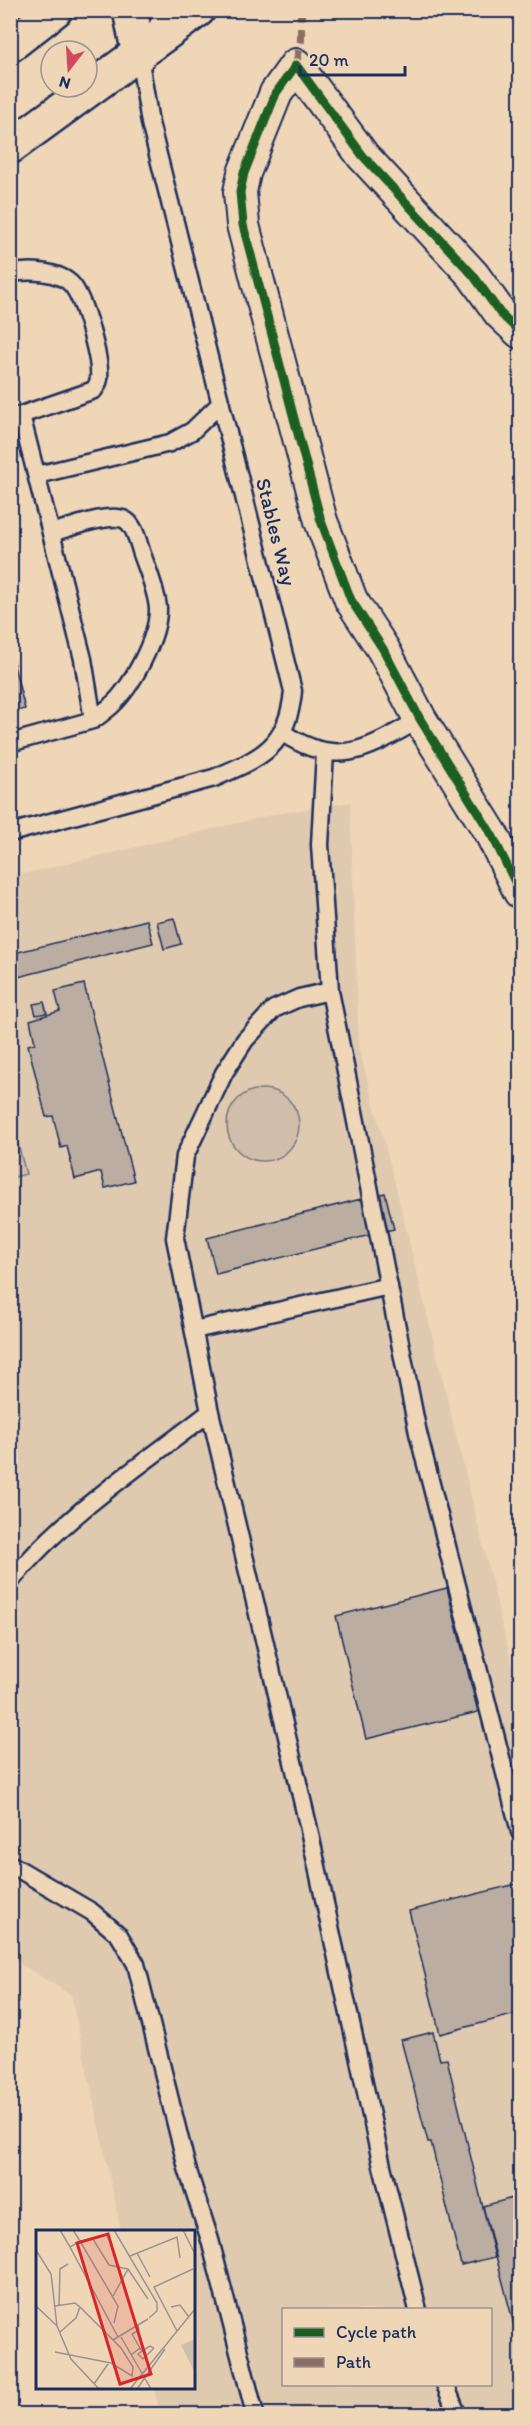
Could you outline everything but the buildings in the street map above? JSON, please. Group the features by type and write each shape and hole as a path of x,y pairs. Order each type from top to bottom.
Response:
{"main road":[{"path":"10,45 56,10"},
{"path":"130,10 139,55"},
{"path":"10,147 198,10"}],"street":[{"path":"520,332 500,313 473,275 363,156 296,65 276,93 244,173 240,192 243,225 321,521 351,600 383,649 420,719 492,835 520,892"}],"lane":[{"path":"139,55 167,10"},
{"name":"Stables Way","path":"10,833 214,778 259,758 283,733 291,713 293,691 150,123 139,55"},
{"path":"10,274 38,272 71,284 81,300 99,373 100,381 94,390 16,417 37,475 82,659 93,720"},
{"path":"37,475 170,443 192,431 221,403"},
{"path":"10,742 93,720 112,705 132,679 155,630 158,608 153,584 132,526 123,519 107,518 51,533"},
{"path":"283,733 300,744 325,752 359,751 420,719"},
{"path":"325,752 320,845 330,991 418,1433 520,1832"},
{"path":"330,991 299,998 274,1009 245,1040 224,1073 185,1156 175,1238 210,1412 308,1825 382,2166 418,2308"},
{"path":"194,1330 389,1286"},
{"path":"10,1582 34,1553 84,1509 210,1412"},
{"path":"10,1864 92,1912 119,1935 136,1964 187,2168 210,2240 255,2415"},
{"path":"445,2386 458,2415"}],"shaded area":[{"path":"350,802 359,1049 393,1175 520,1698 520,2414 160,2414 154,2389 195,2389 195,2230 121,2230 71,1995 11,1958 10,877 276,814"},
{"path":"270,1089 289,1099 297,1111 299,1125 297,1139 289,1151 277,1159 256,1161 237,1151 229,1139 227,1118 237,1099 249,1091"},
{"path":"10,1114 26,1174 11,1178 10,1178"}],"marked path":[{"path":"296,65 301,40 301,10"}],"cycle path":[{"path":"520,332 500,313 473,275 363,156 296,65 276,93 244,173 240,192 243,225 321,521 351,600 383,649 420,719 492,835 520,892"}]}
